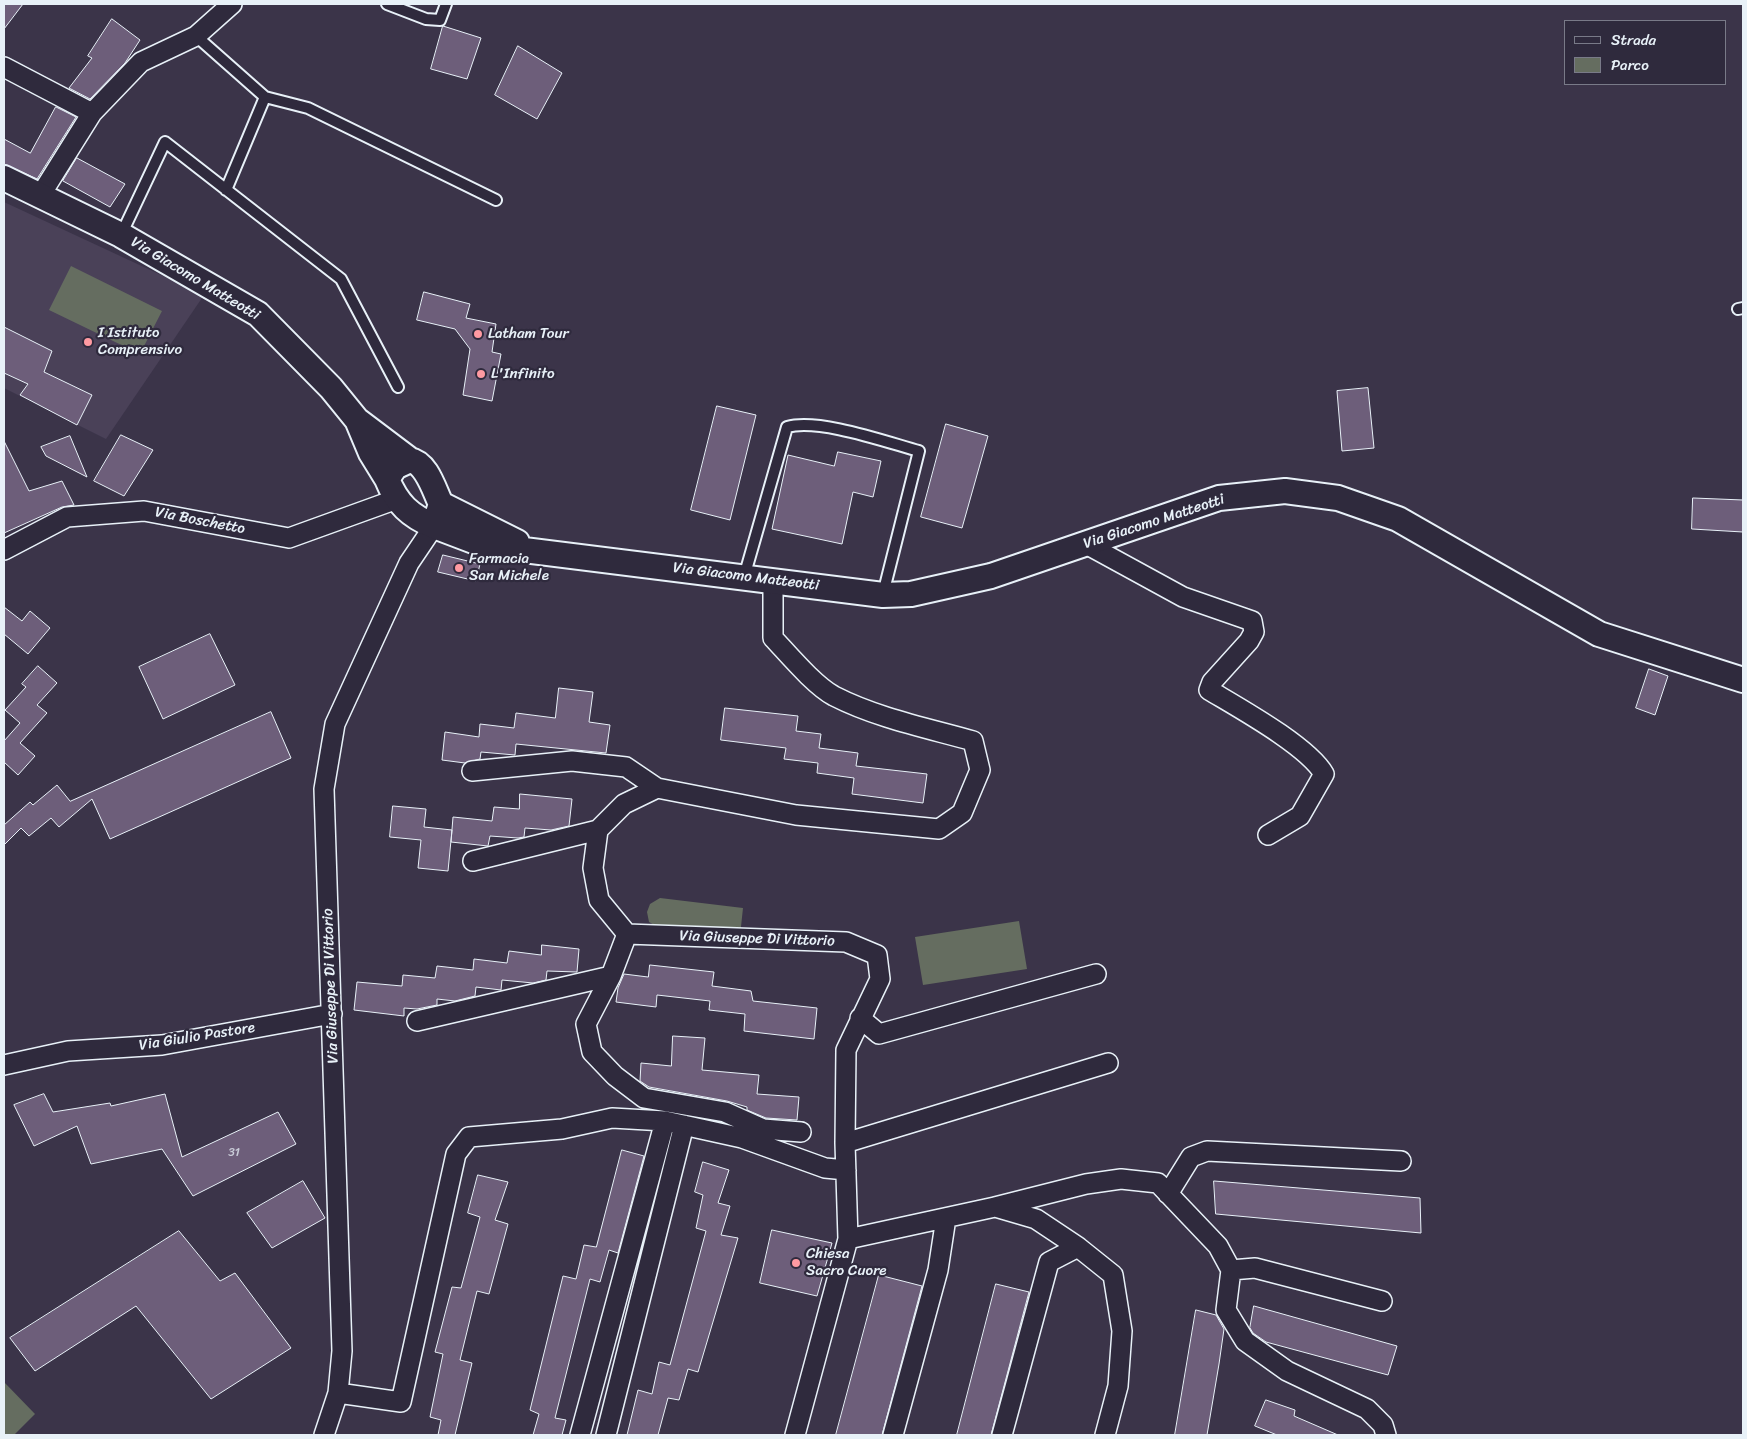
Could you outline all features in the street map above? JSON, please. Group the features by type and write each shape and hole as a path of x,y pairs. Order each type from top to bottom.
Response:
{"street":[{"path":"40,196 92,112 141,62 196,36 232,4"},
{"path":"4,67 92,112"},
{"name":"Via Giacomo Matteotti","path":"4,178 121,236 258,314 331,388 357,420 410,460 416,461 423,468 430,516"},
{"name":"Via Giacomo Matteotti","path":"357,420 371,453 392,489 430,516 484,545 883,595 911,594 991,576 1220,498 1285,492 1338,498 1398,520 1599,634 1743,680"},
{"path":"392,489 395,467 410,460"},
{"name":"Via Boschetto","path":"4,550 67,517 144,511 289,538 392,489"},
{"name":"Via Giuseppe Di Vittorio","path":"324,1435 338,1393 342,1351 324,790 335,724 415,553 430,516"},
{"path":"1086,544 1183,597 1252,621 1254,632 1249,641 1212,682 1209,690 1268,726 1318,764 1324,774 1300,816 1268,835"},
{"path":"472,771 572,760 626,768 658,788 796,815 939,829 962,812 980,770 973,741 884,716 833,695 797,664 772,638 773,581"},
{"path":"473,861 598,830 624,804 658,788"},
{"path":"598,830 593,868 599,900 627,934 611,976 586,1024 592,1052 615,1076 644,1098 725,1112 763,1129 800,1132"},
{"name":"Via Giuseppe Di Vittorio","path":"627,934 846,942 877,955 880,979 846,1050 845,1143 848,1240 795,1435"},
{"path":"860,1018 879,1034 1096,974"},
{"path":"418,1021 611,976"},
{"name":"Via Giulio Pastore","path":"4,1066 68,1051 162,1045 332,1014"},
{"path":"845,1143 1108,1063"},
{"path":"338,1393 401,1402 456,1154 469,1137 562,1129 612,1118 665,1121 742,1138 824,1168 846,1170"},
{"path":"580,1435 665,1121"},
{"path":"606,1435 684,1125"},
{"path":"1168,1194 1191,1157 1207,1151 1401,1161"},
{"path":"848,1240 996,1207 1086,1184 1121,1179 1158,1184 1218,1246 1231,1270 1226,1310 1245,1341 1287,1371 1367,1409 1383,1425 1386,1435"},
{"path":"996,1207 1036,1219 1078,1247 1113,1275 1122,1331 1118,1386 1105,1435"},
{"path":"893,1435 938,1270 946,1218"},
{"path":"1002,1435 1049,1262 1078,1247"},
{"path":"1231,1270 1255,1268 1382,1301"}],"lane":[{"path":"387,4 426,19 440,20 446,4"},
{"path":"196,36 265,96 308,108 496,200"},
{"path":"226,190 265,96"},
{"path":"121,236 165,142 341,279 398,387"},
{"path":"744,577 787,427 799,423 848,432 919,451 883,595"}],"shaded area":[{"name":"I Istituto Comprensivo","path":"4,202 204,295 106,439 4,388"}],"green space":[{"path":"71,266 162,311 140,354 49,310"},
{"path":"660,898 743,908 740,936 658,927 649,922 647,912 650,904"},
{"path":"1019,921 1027,969 923,985 915,937"},
{"path":"4,1382 35,1414 14,1435 4,1435"}],"building":[{"path":"4,4 23,4 4,29"},
{"path":"112,19 140,40 125,63 90,99 69,88 92,58 88,56"},
{"path":"443,26 481,38 467,79 431,69"},
{"path":"518,46 562,73 537,119 495,95"},
{"path":"56,107 76,117 37,179 4,164 4,139 30,153"},
{"path":"77,158 125,184 110,207 63,181"},
{"path":"424,292 470,304 466,318 496,324 492,352 501,354 492,401 463,395 470,349 455,329 417,320"},
{"path":"4,327 52,351 44,372 92,395 77,425 20,395 28,384 4,373"},
{"path":"1368,388 1374,448 1342,451 1337,391"},
{"path":"717,406 756,415 730,520 691,510"},
{"path":"946,424 988,436 962,528 921,517"},
{"path":"121,435 153,450 124,496 94,481"},
{"path":"70,436 87,477 46,456 41,447"},
{"path":"4,441 29,491 62,481 74,505 62,507 4,533"},
{"path":"838,452 881,461 873,497 853,492 842,544 772,529 788,455 834,466"},
{"path":"1693,498 1743,500 1743,532 1692,529"},
{"name":"Farmacia San Michele","path":"443,555 480,564 476,581 438,572"},
{"path":"4,607 22,621 30,611 50,628 28,654 4,634"},
{"path":"210,634 235,685 163,719 139,667"},
{"path":"38,666 57,683 37,705 47,713 20,743 35,756 18,775 4,762 4,741 20,723 5,710 26,687 22,684"},
{"path":"1649,669 1668,676 1655,715 1636,708"},
{"path":"559,688 593,692 589,722 610,725 606,753 516,744 515,755 481,752 480,759 465,763 442,760 445,732 479,737 480,724 514,728 516,713 555,718"},
{"path":"725,708 798,716 796,731 821,734 819,748 858,753 856,766 927,774 923,803 852,794 854,778 817,773 818,763 784,759 786,748 721,740"},
{"path":"271,712 291,758 110,839 92,799 59,827 51,818 29,836 21,828 4,845 4,825 30,802 33,805 57,785 70,801"},
{"path":"520,794 572,799 569,826 551,830 525,828 524,837 518,838 490,836 488,846 451,842 453,817 492,821 494,807 519,809"},
{"path":"393,806 426,809 424,827 452,830 448,871 418,868 421,840 390,837"},
{"path":"542,945 579,949 577,972 547,971 546,980 533,983 502,980 501,990 476,987 475,996 455,1001 437,999 437,1005 417,1009 404,1008 404,1016 354,1010 357,982 402,986 403,975 435,978 437,966 473,970 474,959 507,963 509,951 541,955"},
{"path":"650,965 714,972 712,986 751,991 753,1001 817,1008 814,1039 744,1031 745,1014 709,1010 710,1001 657,995 656,1007 616,1002 618,988 624,974 648,977"},
{"path":"673,1036 705,1038 702,1070 759,1075 757,1094 799,1097 797,1120 766,1118 747,1110 747,1107 727,1101 649,1087 640,1081 641,1063 671,1066"},
{"path":"44,1094 53,1112 110,1103 111,1106 165,1094 182,1157 278,1112 296,1144 193,1196 162,1149 91,1164 77,1126 34,1146 14,1105"},
{"path":"622,1150 644,1156 618,1253 609,1250 600,1282 590,1279 555,1418 566,1420 562,1435 533,1435 539,1414 530,1410 563,1276 576,1279 584,1245 596,1247"},
{"path":"703,1162 729,1170 718,1203 730,1206 721,1235 738,1238 698,1372 688,1369 679,1400 668,1398 658,1435 627,1435 638,1390 652,1394 659,1362 670,1365 706,1231 696,1228 703,1195 695,1192"},
{"path":"478,1175 508,1182 495,1220 508,1224 489,1294 477,1291 460,1360 472,1363 455,1435 438,1435 441,1420 430,1417 443,1354 435,1352 452,1287 461,1288 480,1217 468,1213"},
{"path":"303,1181 325,1218 272,1248 247,1213"},
{"path":"1214,1181 1420,1198 1421,1233 1216,1214"},
{"name":"Chiesa Sacro Cuore","path":"772,1230 832,1243 817,1296 760,1283"},
{"path":"179,1231 220,1281 235,1273 291,1348 211,1399 136,1306 35,1371 10,1338"},
{"path":"879,1275 922,1286 882,1435 836,1435"},
{"path":"996,1284 1029,1292 991,1435 957,1435"},
{"path":"1254,1306 1397,1346 1388,1375 1266,1342 1253,1333 1250,1328"},
{"path":"1196,1310 1216,1315 1224,1329 1219,1364 1207,1435 1175,1435"},
{"path":"1266,1400 1295,1410 1294,1416 1338,1435 1277,1435 1255,1426"}],"place":[{"name":"Latham Tour","path":"478,334"},
{"name":"I Istituto Comprensivo","path":"88,342"},
{"name":"L'Infinito","path":"481,374"},
{"name":"Farmacia San Michele","path":"459,568"},
{"name":"Chiesa Sacro Cuore","path":"796,1263"}]}
